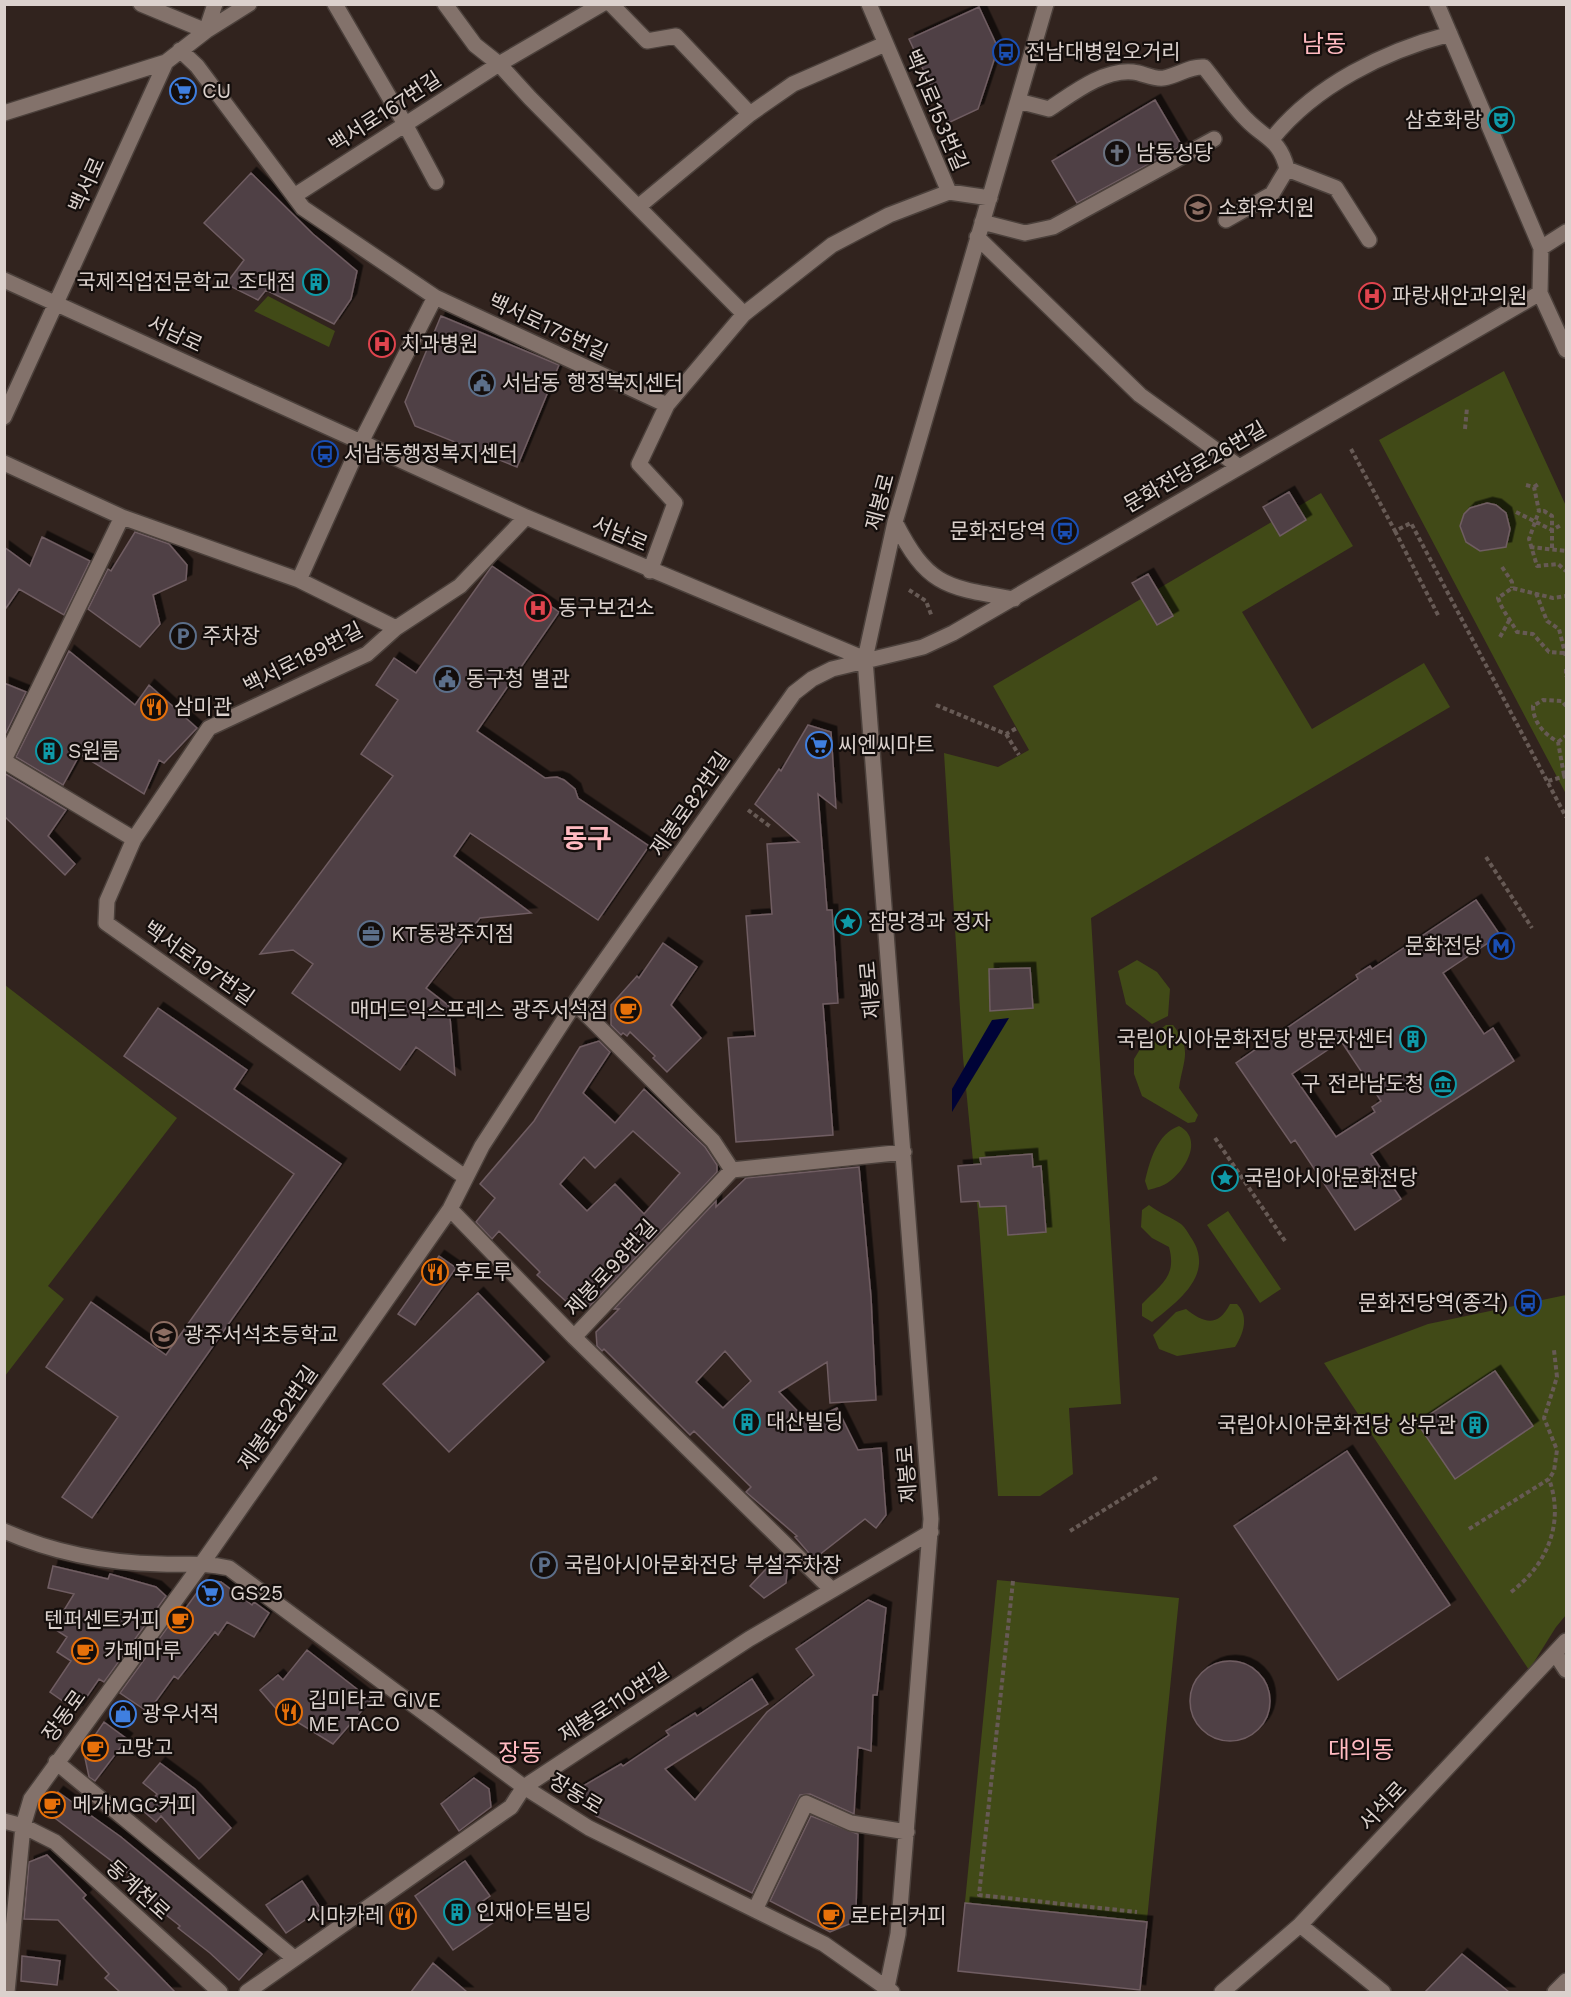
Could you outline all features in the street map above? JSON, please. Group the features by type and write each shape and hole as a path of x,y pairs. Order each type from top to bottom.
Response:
{"street":[{"path":"141,4 206,31 215,4"},
{"name":"백서로","path":"4,417 166,62 206,31 249,4"},
{"path":"334,4 405,124 436,182"},
{"path":"445,4 475,45 499,64 744,314 667,405 639,464 675,503 650,570"},
{"path":"499,64 602,4"},
{"path":"611,4 647,41 676,36 750,114 638,207"},
{"name":"백서로153번길","path":"869,4 949,192"},
{"name":"제봉로","path":"889,1992 898,1934 931,1532 865,659 895,522 1046,4"},
{"path":"1437,4 1541,248 1539,293 1566,350"},
{"path":"1272,140 1284,124 1346,77 1418,42 1450,34"},
{"name":"백서로153번길","path":"750,114 793,84 885,44"},
{"name":"백서로175번길","path":"180,50 197,66 303,208 435,297 667,405"},
{"path":"4,113 166,62"},
{"name":"백서로167번길","path":"294,196 499,64"},
{"path":"1018,102 1049,109 1097,80 1119,73 1131,71 1162,79 1196,66 1204,67 1246,120 1272,140 1283,153 1287,169 1272,194 1226,220"},
{"path":"980,229 1025,233 1053,227 1214,139"},
{"path":"1287,169 1336,188 1369,240"},
{"name":"백서로153번길","path":"744,314 832,245 859,229 949,192 990,198"},
{"path":"980,229 1140,395 1238,466"},
{"path":"1541,248 1566,232"},
{"name":"서남로","path":"4,280 57,302 526,517 865,659"},
{"name":"문화전당로26번길","path":"865,659 896,655 923,647 1014,599 1238,466 1539,293"},
{"path":"299,580 361,442 435,297"},
{"name":"백서로189번길","path":"4,463 122,517 299,580 396,628 367,654 209,728 134,839"},
{"path":"122,517 4,760 134,839"},
{"path":"396,628 460,586 526,517"},
{"path":"895,522 910,552 921,566 941,582 967,591 1014,599"},
{"name":"제봉로82번길","path":"203,1562 450,1209 482,1146 575,1003 794,693 812,679 832,669 865,659"},
{"name":"백서로197번길","path":"134,839 107,901 106,922 465,1177"},
{"path":"575,1003 713,1141 732,1170 904,1152"},
{"name":"제봉로98번길","path":"732,1170 574,1337 831,1589"},
{"path":"450,1209 574,1337"},
{"name":"장동로","path":"4,1531 62,1553 160,1564 203,1562 229,1568 524,1787 589,1828 824,1944 889,1992"},
{"name":"제봉로110번길","path":"247,1992 511,1807 524,1787 749,1639 931,1532"},
{"name":"장동로","path":"203,1562 56,1762 294,1958"},
{"name":"서석로","path":"1222,1992 1300,1925 1566,1641"},
{"path":"1555,1653 1566,1670"},
{"path":"7,1992 22,1826 31,1799 56,1762"},
{"path":"756,1910 806,1803 851,1824 907,1832"},
{"name":"동계천로","path":"4,1821 22,1826 55,1842 220,1992"},
{"path":"1300,1925 1383,1992"},
{"path":"1555,1992 1566,1981"}],"path":[{"path":"1465,429 1467,408"},
{"path":"1351,449 1439,617"},
{"path":"1526,485 1534,487 1540,483"},
{"path":"1534,487 1539,511 1530,532 1530,547 1538,566 1558,564 1566,571"},
{"path":"1539,511 1552,516 1552,548"},
{"path":"1516,512 1552,530"},
{"path":"1395,531 1410,523 1566,817"},
{"path":"1552,530 1561,525"},
{"path":"1530,547 1566,551"},
{"path":"1502,567 1512,582 1512,588"},
{"path":"1536,592 1547,621 1559,629 1565,655 1549,652 1533,634 1517,632 1510,619 1503,614 1498,598 1512,588 1536,592 1553,598 1566,596"},
{"path":"909,590 926,601 932,617"},
{"path":"1500,637 1510,619"},
{"path":"1566,669 1566,677"},
{"path":"1548,781 1565,776 1561,751 1558,742 1548,736 1533,717 1533,706 1543,700 1562,700 1566,706"},
{"path":"936,705 1006,734 1019,755"},
{"path":"1006,734 1017,728"},
{"path":"1558,742 1566,736"},
{"path":"1561,751 1566,755"},
{"path":"748,810 772,828"},
{"path":"1486,857 1532,927"},
{"path":"1215,1138 1285,1241"},
{"path":"1469,1529 1549,1479 1554,1471 1557,1450 1544,1418 1557,1377 1554,1350"},
{"path":"1070,1531 1159,1476"},
{"path":"1511,1593 1529,1579 1549,1547 1554,1510 1549,1479"},
{"path":"1013,1581 979,1895 1137,1912"}],"green space":[{"path":"268,296 335,331 329,347 254,311"},
{"path":"1504,371 1566,506 1566,794 1379,440"},
{"path":"1321,493 1353,546 1242,612 1312,729 1424,663 1450,707 1091,918 1121,1404 1069,1408 1073,1474 1040,1496 998,1496 979,1223 963,1057 944,753 998,767 1029,750 993,686"},
{"path":"1137,960 1157,972 1170,989 1168,1016 1152,1024 1126,1004 1118,971"},
{"path":"5,985 177,1118 48,1286 64,1299 5,1376"},
{"path":"1166,1025 1173,1025 1183,1041 1185,1055 1179,1088 1198,1115 1195,1122 1188,1123 1142,1096 1134,1074 1134,1059 1145,1041"},
{"path":"1179,1126 1190,1138 1190,1153 1187,1161 1170,1181 1163,1186 1148,1190 1145,1181 1156,1149 1165,1135"},
{"path":"1149,1205 1184,1227 1198,1252 1199,1264 1196,1276 1182,1296 1152,1322 1142,1316 1142,1304 1166,1279 1171,1266 1171,1257 1169,1247 1152,1238 1141,1227 1142,1210"},
{"path":"1228,1211 1281,1289 1260,1303 1207,1225"},
{"path":"1566,1295 1566,1615 1529,1670 1324,1363 1428,1324"},
{"path":"1230,1304 1237,1304 1244,1319 1243,1330 1235,1347 1177,1356 1159,1349 1153,1335 1176,1312 1186,1309 1210,1321 1220,1317"},
{"path":"997,1580 1179,1598 1145,1940 963,1922"}],"shaded area":[{"path":"1009,1018 952,1112 952,1089 992,1020"}],"building":[{"path":"979,7 998,48 978,109 948,123 909,39"},
{"name":"남동성당","path":"1155,100 1182,146 1077,203 1052,161"},
{"path":"251,173 313,234 357,271 351,299 334,324 266,290 258,300 226,284 244,260 204,223"},
{"name":"서남동 행정복지센터","path":"441,316 559,365 517,467 415,426 405,402"},
{"path":"1289,492 1306,520 1280,536 1263,507"},
{"path":"1487,503 1496,505 1506,513 1510,529 1506,547 1480,551 1466,542 1460,526 1464,514 1470,508"},
{"path":"135,532 169,544 187,565 186,580 153,595 160,624 140,647 88,609 108,569 111,571"},
{"path":"42,537 90,561 64,615 19,589 4,611 4,547 30,566"},
{"path":"492,566 559,612 477,731 545,778 557,777 564,780 575,789 578,798 649,846 598,920 470,833 454,856 531,913 480,918 426,988 449,1006 455,1075 416,1047 400,1070 292,993 313,964 293,950 260,954 393,776 361,754 398,700 376,685 394,658 416,673"},
{"path":"1148,574 1173,616 1157,625 1132,583"},
{"path":"69,651 135,705 149,685 197,728 164,763 159,760 144,794 80,754 63,785 16,757"},
{"path":"4,683 26,692 4,737"},
{"path":"808,725 831,732 836,808 818,794 827,910 832,910 838,1003 823,1004 833,1135 736,1142 728,1038 755,1036 746,916 772,914 767,844 799,842 755,804 779,769 781,771"},
{"path":"4,773 66,810 48,836 75,864 65,875 4,816"},
{"path":"1476,900 1500,935 1443,973 1484,1034 1493,1028 1514,1061 1371,1154 1401,1199 1355,1230 1295,1140 1291,1143 1236,1063 1358,979 1356,975 1370,966 1372,969","holes":["1341,1041 1381,1101 1372,1107 1375,1112 1336,1137 1292,1074"]},
{"path":"663,943 697,967 671,1005 701,1038 667,1072 653,1058 655,1056 630,1032 627,1036 623,1033 621,1035 611,1025 611,1005 637,976 639,978"},
{"path":"1030,968 1033,1008 990,1011 989,969"},
{"path":"158,1008 247,1070 234,1089 341,1164 92,1518 62,1497 118,1417 46,1367 91,1302 166,1355 294,1174 124,1056"},
{"path":"599,1041 610,1052 583,1093 615,1123 644,1089 705,1147 717,1165 717,1172 589,1307 570,1305 537,1275 540,1272 499,1231 492,1239 476,1222 495,1198 480,1184 534,1121 580,1047","holes":["633,1131 680,1173 644,1214 615,1184 587,1211 560,1184 584,1157 595,1168"]},
{"path":"1032,1154 1033,1167 1041,1166 1046,1232 1008,1235 1006,1206 980,1207 979,1201 961,1202 958,1166 981,1164 980,1158"},
{"path":"859,1167 871,1297 876,1400 830,1403 827,1362 779,1392 808,1422 837,1408 858,1450 881,1448 886,1515 876,1528 865,1519 814,1559 795,1537 797,1536 746,1492 751,1487 694,1431 690,1435 604,1349 602,1351 597,1346 596,1332 619,1309 614,1309 716,1201 716,1207 746,1178","holes":["725,1351 751,1381 723,1408 696,1382"]},
{"path":"439,1256 456,1268 415,1325 398,1314"},
{"path":"478,1293 544,1362 449,1452 383,1384"},
{"name":"국립아시아문화전당 상무관","path":"1495,1371 1533,1426 1455,1479 1417,1423"},
{"path":"1347,1451 1450,1605 1338,1680 1234,1526"},
{"path":"781,1553 788,1560 786,1583 764,1598 750,1586"},
{"path":"53,1566 108,1579 110,1574 156,1587 166,1596 104,1682 99,1679 77,1711 50,1692 71,1661 57,1652 67,1637 53,1628 74,1594 48,1588"},
{"path":"206,1580 221,1582 252,1605 254,1602 269,1613 254,1637 227,1622 218,1635 215,1632 178,1679 174,1676 148,1712 120,1693 180,1610 183,1612"},
{"path":"868,1600 886,1608 877,1695 873,1695 871,1751 858,1747 854,1814 810,1794 800,1795 752,1893 596,1816 578,1789 621,1764 623,1766 669,1735 666,1731 695,1713 697,1716 752,1679 768,1704 665,1769 695,1800 767,1712 814,1675 796,1649"},
{"path":"307,1650 371,1700 333,1744 286,1715 284,1718 260,1690 278,1675 283,1680"},
{"path":"1222,1661 1238,1661 1252,1668 1263,1679 1270,1693 1267,1716 1252,1734 1238,1741 1222,1741 1208,1734 1197,1723 1190,1709 1190,1693 1197,1679 1208,1668"},
{"path":"104,1722 127,1739 95,1781 89,1777 85,1758 87,1747"},
{"path":"160,1763 195,1789 231,1828 199,1859 161,1816 156,1822 143,1811 157,1794 143,1783"},
{"path":"474,1778 489,1789 491,1807 459,1831 441,1804"},
{"path":"58,1792 121,1837 262,1954 239,1980 178,1928 180,1926 155,1906 157,1903 126,1880 130,1875 51,1815 49,1804"},
{"path":"811,1816 858,1834 856,1909 852,1923 830,1932 770,1901"},
{"path":"47,1855 86,1895 83,1898 175,1992 120,1992 105,1978 109,1974 58,1920 24,1919 29,1862"},
{"name":"인재아트빌딩","path":"465,1861 490,1896 480,1903 494,1922 453,1950 415,1896"},
{"path":"302,1881 321,1909 286,1933 266,1905"},
{"path":"965,1903 1147,1922 1140,1990 958,1971"},
{"path":"1462,1954 1509,1992 1425,1992"},
{"path":"22,1956 60,1961 57,1985 21,1981"},
{"path":"433,1963 467,1992 411,1992"}],"place":[{"name":"전남대병원오거리","path":"1006,52"},
{"name":"CU","path":"183,91"},
{"name":"삼호화랑","path":"1501,120"},
{"name":"남동성당","path":"1117,153"},
{"name":"소화유치원","path":"1198,208"},
{"name":"국제직업전문학교 조대점","path":"316,282"},
{"name":"파랑새안과의원","path":"1372,296"},
{"name":"치과병원","path":"382,344"},
{"name":"서남동 행정복지센터","path":"482,383"},
{"name":"서남동행정복지센터","path":"325,454"},
{"name":"문화전당역","path":"1065,531"},
{"name":"동구보건소","path":"538,608"},
{"name":"주차장","path":"183,636"},
{"name":"동구청 별관","path":"447,679"},
{"name":"삼미관","path":"154,707"},
{"name":"씨엔씨마트","path":"819,745"},
{"name":"S원룸","path":"49,751"},
{"name":"잠망경과 정자","path":"848,922"},
{"name":"KT동광주지점","path":"371,934"},
{"name":"문화전당","path":"1501,946"},
{"name":"매머드익스프레스 광주서석점","path":"628,1010"},
{"name":"국립아시아문화전당 방문자센터","path":"1413,1039"},
{"name":"구 전라남도청","path":"1443,1084"},
{"name":"국립아시아문화전당","path":"1225,1178"},
{"name":"후토루","path":"435,1272"},
{"name":"문화전당역(종각)","path":"1528,1303"},
{"name":"광주서석초등학교","path":"164,1335"},
{"name":"대산빌딩","path":"747,1422"},
{"name":"국립아시아문화전당 상무관","path":"1475,1425"},
{"name":"국립아시아문화전당 부설주차장","path":"544,1565"},
{"name":"GS25","path":"210,1593"},
{"name":"텐퍼센트커피","path":"180,1620"},
{"name":"카페마루","path":"85,1651"},
{"name":"깁미타코 GIVE ME TACO","path":"289,1712"},
{"name":"광우서적","path":"123,1714"},
{"name":"고망고","path":"95,1748"},
{"name":"메가MGC커피","path":"52,1805"},
{"name":"인재아트빌딩","path":"457,1912"},
{"name":"시마카레","path":"403,1916"},
{"name":"로타리커피","path":"831,1916"}],"district":[{"name":"남동","path":"1324,44"},
{"name":"동구","path":"587,839"},
{"name":"대의동","path":"1361,1750"},
{"name":"장동","path":"520,1753"}]}
